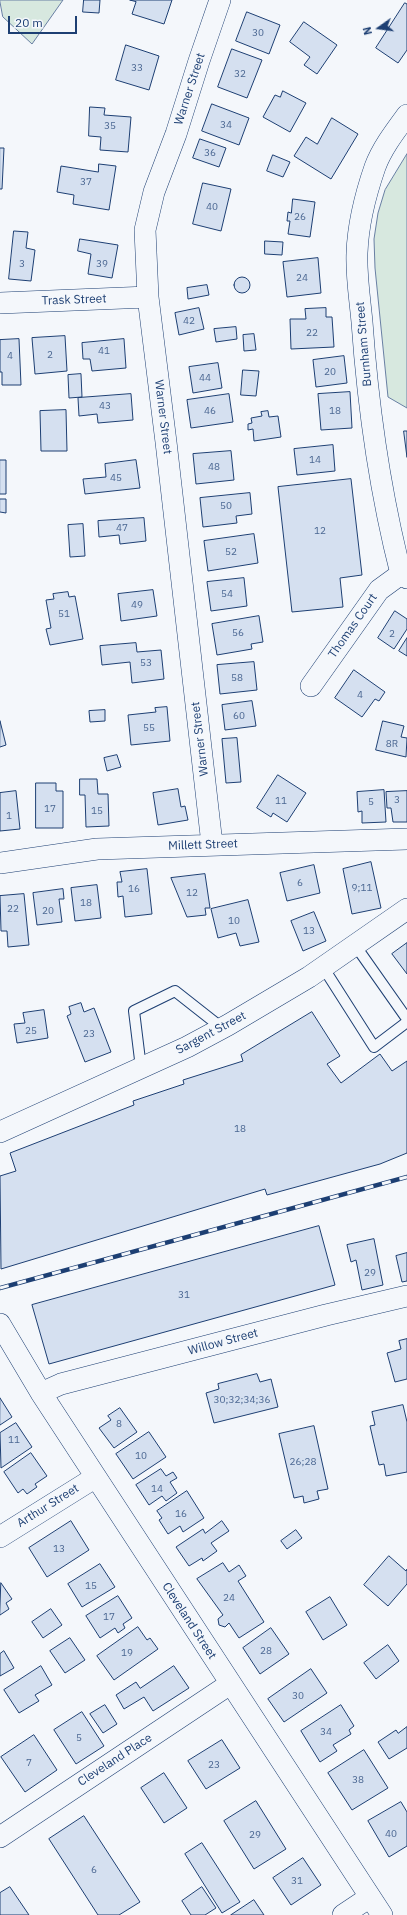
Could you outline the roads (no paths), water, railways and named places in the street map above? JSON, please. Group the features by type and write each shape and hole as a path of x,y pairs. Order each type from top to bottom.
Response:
{"street":[{"name":"Warner Street","path":"212,844 148,297 145,230 154,192 176,134 220,0"},
{"name":"Burnham Street","path":"404,576 390,530 373,426 363,344 357,253 362,213 376,166 395,131 407,115"},
{"name":"Trask Street","path":"0,303 148,297"},
{"name":"Thomas Court","path":"311,686 379,590 404,576"},
{"name":"Millett Street","path":"0,863 97,849 212,844 407,839"},
{"name":"Sargent Street","path":"0,1132 188,1047 323,967 407,909"},
{"name":"Willow Street","path":"41,1393 61,1384 326,1315 407,1296"},
{"name":"Cleveland Street","path":"0,1324 41,1393 382,1915"},
{"name":"Arthur Street","path":"0,1537 96,1477"},
{"name":"Cleveland Place","path":"0,1836 230,1684"},
{"path":"343,1915 370,1897"}],"lane":[{"path":"323,967 374,1047 407,1021 355,945"},
{"path":"141,1068 134,1011 176,991 222,1028"}],"railway":[{"path":"0,1288 407,1177"}]}
